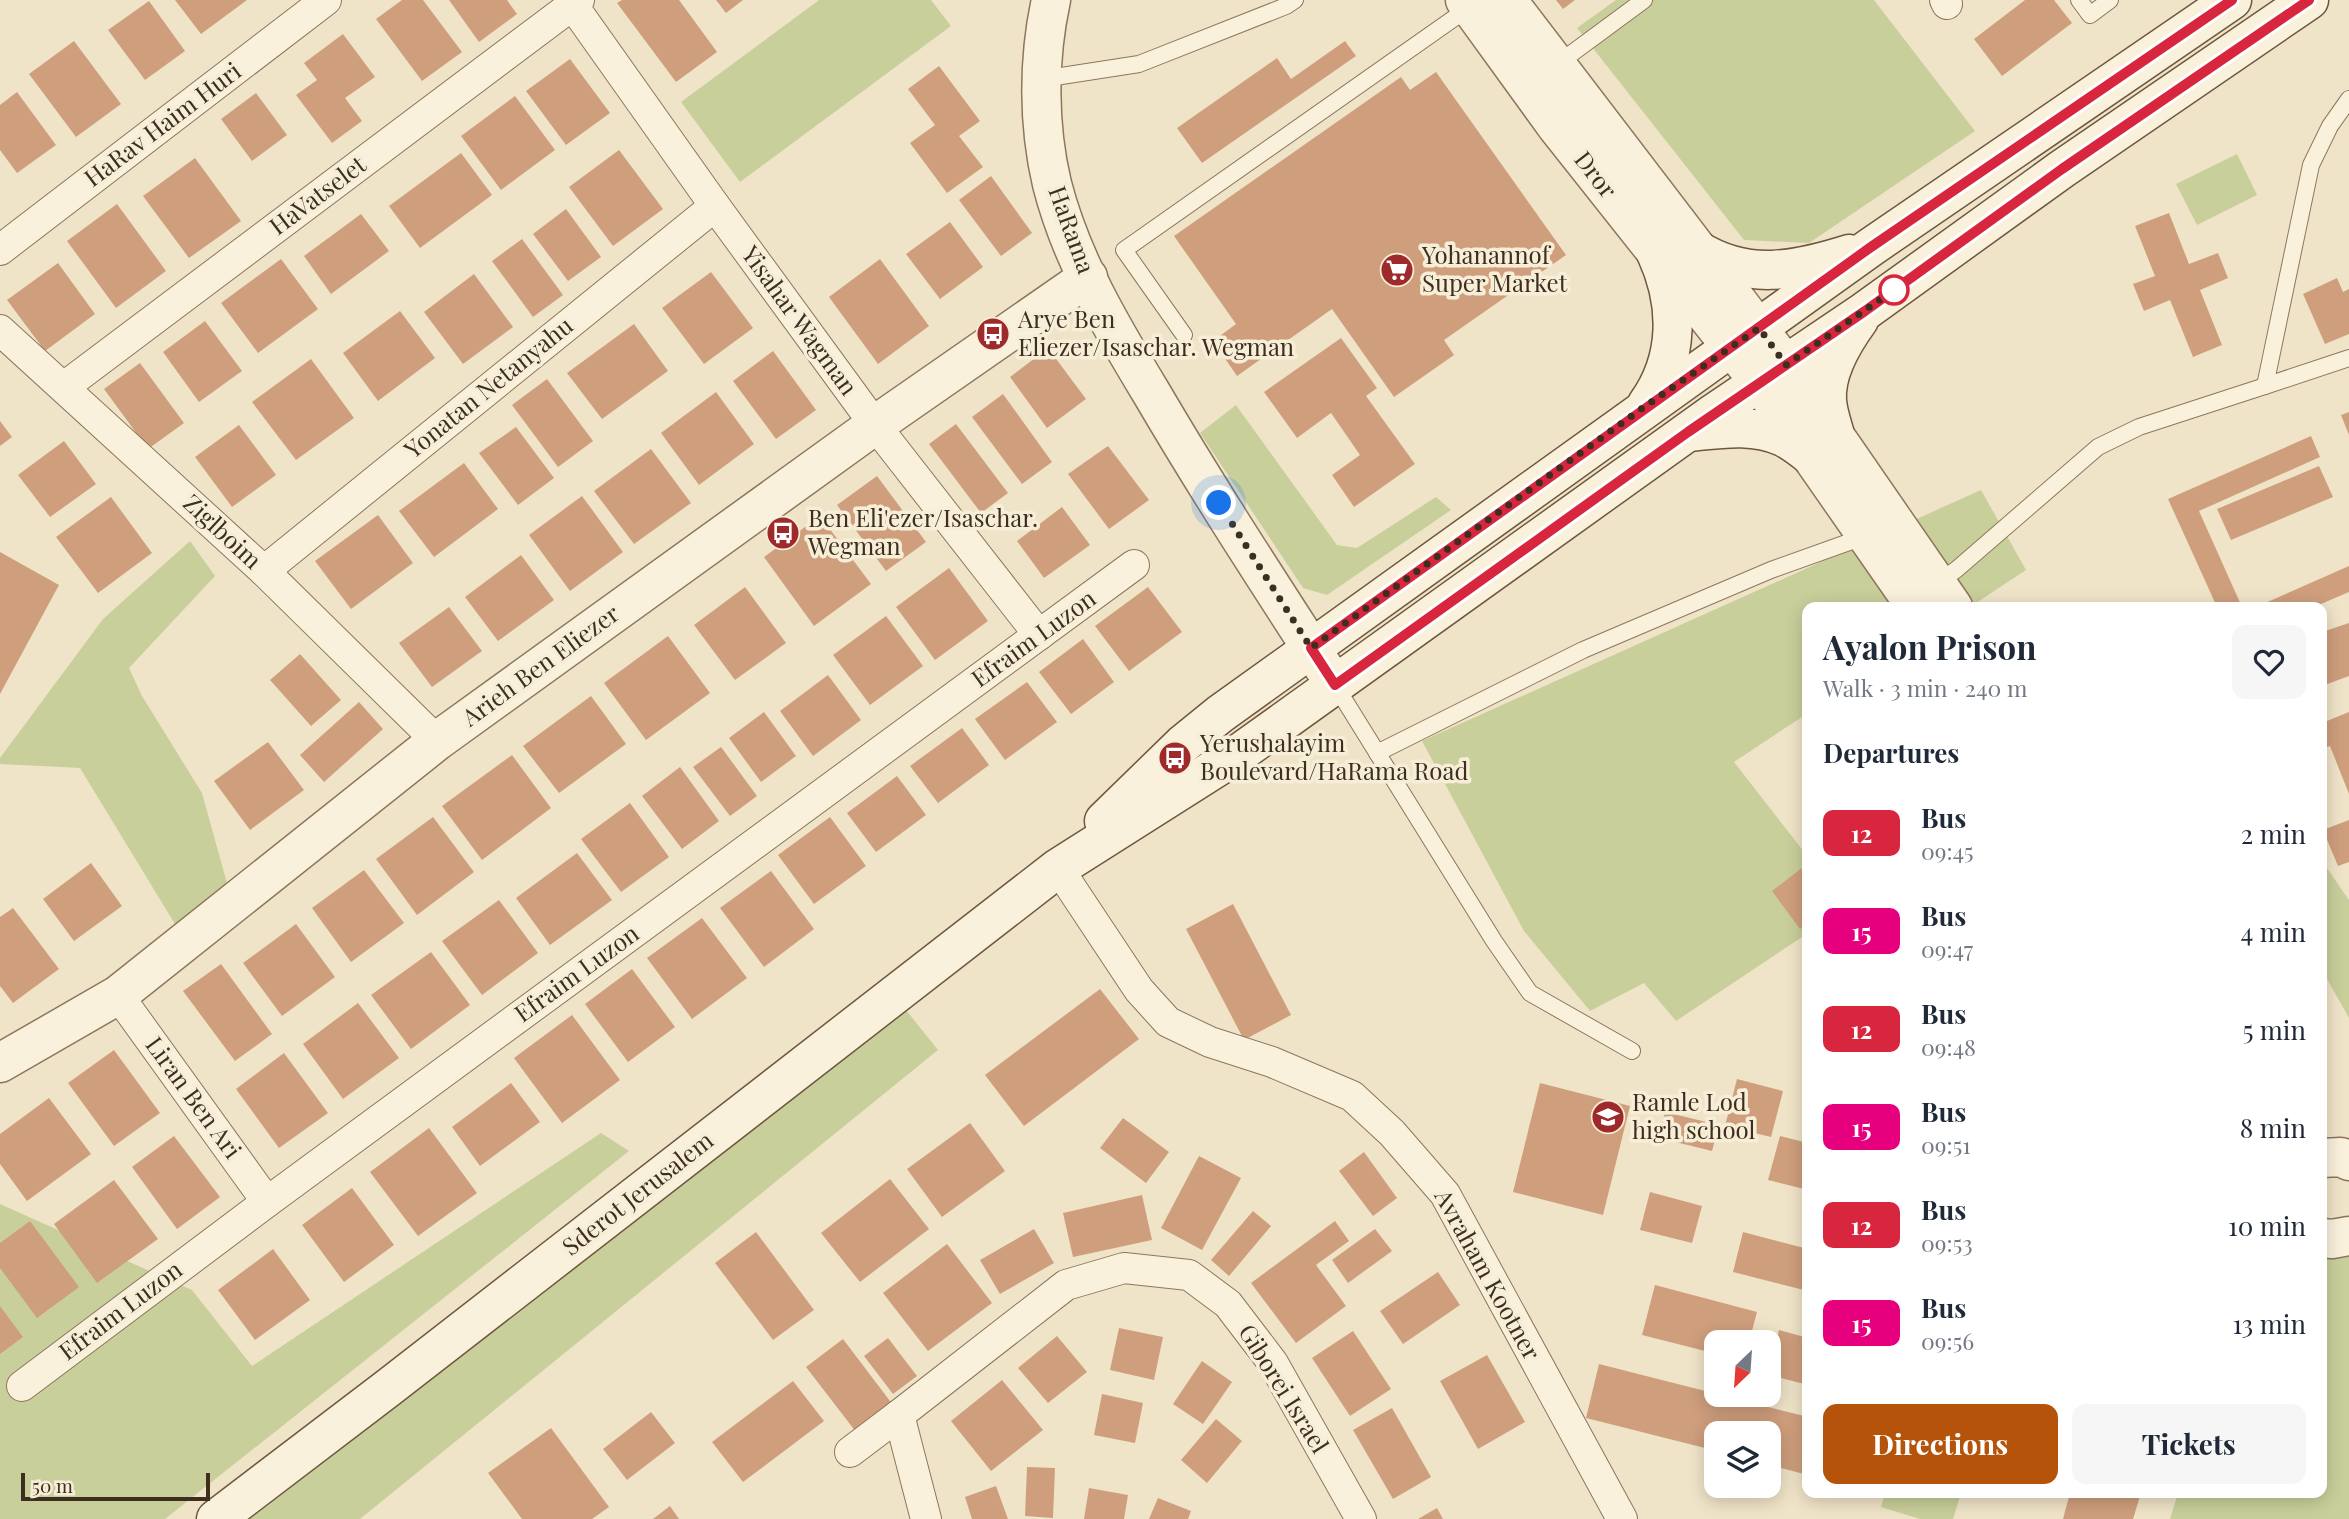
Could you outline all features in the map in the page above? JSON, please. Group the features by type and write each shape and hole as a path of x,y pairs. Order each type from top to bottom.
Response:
{"main road":[{"name":"HaRama","path":"1051,0 1042,79 1044,134 1052,184 1070,237 1104,313 1175,434 1335,685"},
{"name":"Sderot Jerusalem","path":"1058,868 1183,744 1220,714 1644,407 1871,247 2232,0"},
{"name":"Sderot Jerusalem","path":"216,1519 1058,868 1241,752 1688,432 1865,311 2062,169 2309,0"},
{"name":"Dror","path":"1481,2 1556,65 1696,249 1745,337"},
{"name":"Dror","path":"1481,2 1557,127 1656,253 1745,337"},
{"path":"1696,249 1730,266 1764,271 1819,264 1871,247"},
{"path":"1644,407 1664,373 1673,341 1674,316 1671,296 1656,253"},
{"name":"Arieh Ben Eliezer","path":"0,1063 118,995 438,741 876,425 1088,277"},
{"path":"1865,311 1845,340 1829,383 1824,447 1867,536 1929,600"},
{"path":"1745,337 1929,600"},
{"path":"1688,432 1734,428 1766,431 1824,447"},
{"path":"2327,1238 2349,1236"}],"street":[{"name":"HaRav Haim Huri","path":"0,250 326,0"},
{"name":"Yisahar Wagman","path":"574,2 715,206 876,425 1039,635"},
{"name":"HaVatselet","path":"64,387 574,2"},
{"name":"Yonatan Netanyahu","path":"264,571 715,206"},
{"name":"Ziglboim","path":"0,330 264,571 438,741"},
{"name":"Efraim Luzon","path":"22,1386 267,1202 1134,565"},
{"name":"Avraham Kootner","path":"1058,868 1139,990 1168,1022 1210,1042 1272,1062 1352,1096 1392,1133 1445,1194 1622,1519"},
{"name":"Liran Ben Ari","path":"118,995 267,1202"},
{"name":"Giborei Israel","path":"850,1452 1066,1285 1124,1268 1189,1275 1228,1304 1273,1363 1361,1519"},
{"path":"899,1415 926,1519"}],"lane":[{"path":"1042,79 1139,64 1286,6 1295,0"},
{"path":"1556,65 1643,0"},
{"path":"2079,0 2090,15 2110,0"},
{"path":"1184,335 1124,250 1481,2"},
{"path":"2266,386 2311,166 2330,126 2349,99"},
{"path":"1929,600 1957,569 2098,447 2139,427 2349,358"},
{"path":"1377,753 1583,650 1771,570 1867,536"},
{"path":"1335,685 1530,993 1632,1051"}],"green space":[{"path":"819,0 931,0 951,26 740,182 681,102"},
{"path":"1616,0 1874,0 1975,131 1809,243 1744,240 1577,28"},
{"path":"2237,154 2257,195 2197,225 2176,184"},
{"path":"1236,405 1337,545 1357,548 1436,497 1451,510 1327,595 1303,588 1200,433"},
{"path":"1981,490 2026,570 1978,602 1802,602 1802,717 1734,762 1802,849 1802,937 1676,1021 1644,983 1590,1011 1524,931 1422,741"},
{"path":"190,541 215,576 129,668 142,696 202,793 228,887 178,929 80,768 0,764 0,758 103,619"},
{"path":"2327,868 2349,900 2349,1018 2327,979"},
{"path":"894,995 938,1050 360,1519 242,1519"},
{"path":"601,1133 629,1151 165,1519 0,1519 0,1204 192,1290 252,1366"},
{"path":"2327,1247 2349,1247 2349,1519 2170,1519 2176,1498 2327,1498"},
{"path":"1884,1498 1959,1498 1953,1519 1920,1519 1881,1507"}],"building":[{"path":"175,0 247,0 201,34"},
{"path":"402,0 423,0 462,52 422,81 376,19"},
{"path":"449,0 507,0 517,14 479,42"},
{"path":"622,0 679,0 717,52 676,82 617,3"},
{"path":"716,0 743,0 726,13"},
{"path":"1556,0 1575,0 1563,9"},
{"path":"2025,0 2054,0 2072,23 2002,76 1974,39"},
{"path":"149,1 185,51 145,80 108,30"},
{"path":"343,34 375,77 345,98 362,121 332,143 296,95 317,80 304,63"},
{"path":"74,41 121,104 76,137 29,74"},
{"path":"1345,41 1356,56 1202,163 1177,128 1277,58 1291,79"},
{"path":"570,59 610,113 566,145 526,91"},
{"path":"939,66 980,121 959,136 983,167 947,193 910,143 935,125 908,89"},
{"path":"1436,72 1566,255 1444,340 1454,355 1394,397 1332,309 1237,376 1213,341 1236,324 1174,236 1401,77 1410,90"},
{"path":"17,92 56,145 17,173 0,150 0,105"},
{"path":"256,93 287,135 252,161 221,119"},
{"path":"515,96 555,150 501,190 461,136"},
{"path":"619,150 663,209 613,246 569,187"},
{"path":"461,153 492,195 420,248 389,206"},
{"path":"195,158 241,221 189,258 143,196"},
{"path":"991,176 1032,233 1001,256 959,200"},
{"path":"117,204 166,271 116,308 67,241"},
{"path":"566,209 601,257 568,281 533,234"},
{"path":"2169,213 2189,264 2218,253 2228,278 2200,290 2222,345 2193,357 2170,300 2144,311 2133,284 2155,276 2135,226"},
{"path":"361,214 389,251 331,294 304,256"},
{"path":"950,222 983,267 940,299 906,254"},
{"path":"522,239 563,295 533,317 492,261"},
{"path":"281,259 318,309 258,353 221,303"},
{"path":"880,259 929,326 878,364 829,297"},
{"path":"58,263 95,314 45,351 7,300"},
{"path":"711,272 753,328 704,364 662,308"},
{"path":"474,274 513,327 463,364 424,312"},
{"path":"2337,278 2343,292 2349,289 2349,334 2325,344 2303,294"},
{"path":"400,311 435,358 378,401 343,353"},
{"path":"205,321 242,371 199,402 163,352"},
{"path":"634,324 668,371 602,419 567,373"},
{"path":"1341,338 1377,388 1366,396 1415,464 1354,507 1332,475 1360,455 1331,413 1297,438 1264,392"},
{"path":"1048,348 1086,399 1047,428 1010,377"},
{"path":"773,351 816,410 776,439 733,381"},
{"path":"311,359 354,418 296,460 252,402"},
{"path":"140,363 184,423 148,449 104,389"},
{"path":"547,379 593,441 558,467 512,405"},
{"path":"716,392 754,444 699,485 661,433"},
{"path":"1003,394 1052,462 1022,484 972,417"},
{"path":"2349,412 2349,435 2341,415"},
{"path":"0,421 12,437 0,446"},
{"path":"956,424 1008,493 981,513 929,444"},
{"path":"239,425 276,475 232,507 195,457"},
{"path":"516,427 554,478 518,505 479,453"},
{"path":"2311,436 2320,457 2199,511 2240,602 2215,602 2168,499"},
{"path":"64,441 96,484 50,517 18,475"},
{"path":"1108,446 1149,500 1109,529 1068,474"},
{"path":"651,449 691,503 634,544 594,491"},
{"path":"464,463 498,509 434,557 399,511"},
{"path":"2319,466 2333,497 2231,540 2217,509"},
{"path":"877,476 926,542 886,571 837,505"},
{"path":"582,496 623,552 570,591 529,535"},
{"path":"111,497 152,553 98,593 56,537"},
{"path":"1062,507 1090,545 1044,578 1017,541"},
{"path":"378,515 413,563 351,609 315,561"},
{"path":"820,516 871,584 814,626 764,557"},
{"path":"0,552 59,585 0,694"},
{"path":"521,555 554,600 498,641 465,597"},
{"path":"2349,566 2349,592 2326,602 2267,602"},
{"path":"949,568 988,621 935,660 896,607"},
{"path":"745,587 786,643 735,680 694,625"},
{"path":"1148,587 1182,632 1129,671 1095,626"},
{"path":"449,607 482,651 432,687 399,643"},
{"path":"886,616 923,666 870,705 833,655"},
{"path":"2349,623 2349,676 2327,684 2327,630"},
{"path":"668,636 710,693 646,740 604,683"},
{"path":"1083,639 1114,682 1071,714 1039,672"},
{"path":"300,654 341,700 311,726 270,680"},
{"path":"828,675 861,720 813,756 780,711"},
{"path":"1027,682 1057,722 1005,760 975,719"},
{"path":"591,696 626,744 559,793 523,746"},
{"path":"359,702 383,729 324,782 300,755"},
{"path":"764,712 796,756 761,782 729,738"},
{"path":"2349,712 2349,794 2330,746 2327,747 2327,721"},
{"path":"962,728 989,765 938,803 910,766"},
{"path":"268,742 304,790 250,830 214,781"},
{"path":"721,747 757,796 730,816 693,767"},
{"path":"512,755 551,808 482,860 442,806"},
{"path":"680,767 719,821 682,849 642,796"},
{"path":"897,776 926,815 876,852 847,813"},
{"path":"630,803 669,857 621,892 581,839"},
{"path":"433,817 474,872 417,915 376,859"},
{"path":"830,817 866,866 814,904 778,855"},
{"path":"2349,820 2349,862 2338,866 2327,840 2327,828"},
{"path":"577,853 612,900 550,945 516,898"},
{"path":"91,863 122,906 74,941 43,899"},
{"path":"1802,868 1802,928 1800,929 1772,891"},
{"path":"364,870 404,923 351,962 312,908"},
{"path":"771,871 814,929 764,967 720,908"},
{"path":"499,900 538,953 482,995 442,941"},
{"path":"1233,904 1291,1015 1244,1040 1186,929"},
{"path":"13,908 59,969 13,1003 0,986 0,917"},
{"path":"702,918 747,978 692,1019 647,958"},
{"path":"296,924 335,977 282,1016 243,963"},
{"path":"431,952 470,1005 411,1049 371,995"},
{"path":"221,964 272,1034 235,1061 183,991"},
{"path":"632,969 675,1027 628,1062 585,1004"},
{"path":"1100,989 1139,1039 1024,1126 985,1075"},
{"path":"358,1003 399,1058 343,1099 303,1044"},
{"path":"572,1015 620,1080 562,1123 514,1058"},
{"path":"114,1050 160,1113 114,1146 68,1083"},
{"path":"284,1053 328,1113 279,1148 236,1089"},
{"path":"1737,1079 1783,1091 1771,1137 1725,1126"},
{"path":"511,1083 540,1122 480,1166 452,1127"},
{"path":"1540,1083 1630,1106 1603,1215 1513,1192"},
{"path":"49,1098 91,1154 27,1201 0,1164 0,1134"},
{"path":"1665,1112 1719,1125 1712,1151 1659,1138"},
{"path":"1123,1118 1169,1152 1146,1183 1100,1148"},
{"path":"970,1123 1005,1171 942,1217 907,1169"},
{"path":"429,1128 477,1193 418,1236 370,1172"},
{"path":"174,1136 220,1197 177,1229 132,1167"},
{"path":"1780,1136 1802,1142 1802,1188 1768,1180"},
{"path":"1364,1152 1397,1198 1373,1216 1339,1171"},
{"path":"1199,1156 1241,1178 1202,1250 1161,1228"},
{"path":"890,1179 929,1229 860,1282 821,1233"},
{"path":"114,1180 158,1239 97,1283 54,1224"},
{"path":"352,1188 394,1245 344,1282 302,1225"},
{"path":"1650,1192 1702,1206 1692,1243 1640,1230"},
{"path":"1142,1195 1152,1240 1073,1257 1063,1213"},
{"path":"1253,1211 1271,1226 1229,1276 1211,1260"},
{"path":"30,1221 79,1287 37,1318 0,1268 0,1243"},
{"path":"1335,1221 1349,1241 1316,1265 1346,1306 1296,1343 1251,1283"},
{"path":"1034,1229 1054,1263 1000,1294 980,1260"},
{"path":"1375,1229 1392,1251 1348,1283 1332,1260"},
{"path":"756,1232 814,1310 773,1340 715,1263"},
{"path":"1743,1232 1802,1247 1802,1289 1733,1272"},
{"path":"947,1244 992,1303 928,1351 883,1293"},
{"path":"273,1249 310,1300 255,1340 218,1290"},
{"path":"1438,1272 1460,1305 1403,1344 1380,1311"},
{"path":"1655,1285 1757,1312 1752,1330 1704,1330 1704,1351 1642,1335"},
{"path":"0,1306 23,1337 0,1354"},
{"path":"1119,1328 1163,1337 1154,1380 1110,1370"},
{"path":"1353,1331 1391,1389 1350,1416 1312,1358"},
{"path":"1782,1331 1802,1336 1802,1383 1782,1378"},
{"path":"1057,1336 1087,1372 1048,1403 1018,1368"},
{"path":"888,1338 917,1376 893,1394 864,1356"},
{"path":"843,1339 893,1405 856,1432 806,1367"},
{"path":"1487,1355 1525,1422 1478,1449 1440,1381"},
{"path":"1202,1361 1232,1382 1203,1424 1173,1404"},
{"path":"1599,1364 1704,1391 1704,1407 1769,1407 1802,1415 1802,1473 1781,1468 1781,1421 1704,1421 1704,1448 1586,1418"},
{"path":"1002,1380 1043,1430 991,1471 951,1421"},
{"path":"793,1381 824,1421 743,1482 712,1442"},
{"path":"1102,1394 1143,1403 1135,1443 1094,1435"},
{"path":"1392,1408 1431,1477 1393,1499 1353,1430"},
{"path":"651,1412 675,1443 627,1480 603,1449"},
{"path":"1216,1419 1242,1441 1207,1483 1181,1460"},
{"path":"551,1428 609,1507 592,1519 522,1519 488,1473"},
{"path":"1027,1467 1055,1468 1053,1518 1025,1516"},
{"path":"996,1486 1008,1519 972,1519 965,1497"},
{"path":"1089,1488 1128,1495 1124,1519 1084,1519"},
{"path":"1158,1498 1191,1511 1188,1519 1149,1519"},
{"path":"2069,1498 2139,1498 2133,1519 2063,1519"},
{"path":"670,1506 679,1519 653,1519"},
{"path":"1437,1508 1443,1519 1418,1519"}],"bus line":[{"name":"12","path":"2232,0 1871,247 1311,648 1335,685 1714,413 1865,311 2062,169 2309,0"}],"place":[{"name":"Yohanannof Super Market","path":"1397,270"},
{"name":"Arye Ben Eliezer/Isaschar. Wegman","path":"993,334"},
{"name":"Ben Eli'ezer/Isaschar. Wegman","path":"783,533"},
{"name":"Yerushalayim Boulevard/HaRama Road","path":"1175,758"},
{"name":"Ramle Lod high school","path":"1608,1117"}],"route":[{"path":"1219,503 1311,648 1644,407 1759,328 1786,365 1894,290"}]}
